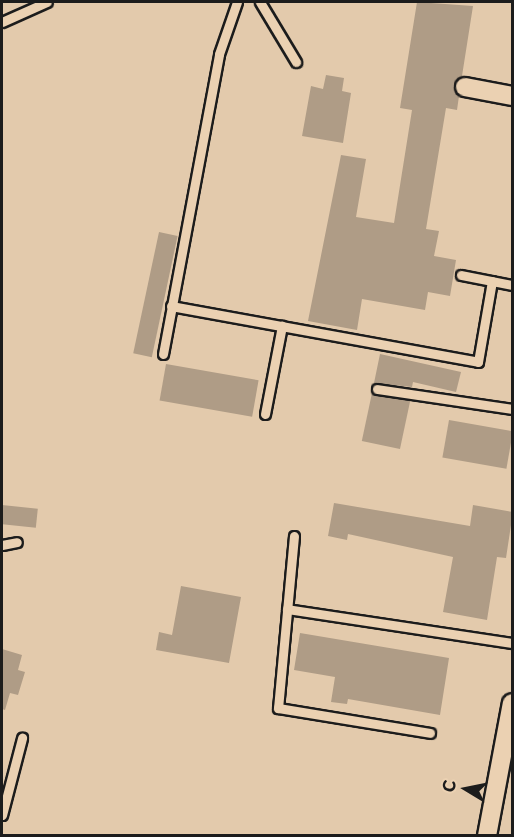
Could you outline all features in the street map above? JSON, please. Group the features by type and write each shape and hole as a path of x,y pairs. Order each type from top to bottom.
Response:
{"street":[{"path":"465,87 513,96"},
{"path":"487,836 513,703"}],"lane":[{"path":"2,22 46,2"},
{"path":"163,354 219,54 237,2"},
{"path":"260,2 296,62"},
{"path":"461,276 513,285"},
{"path":"171,306 478,362 492,282"},
{"path":"265,414 282,326"},
{"path":"376,389 513,409"},
{"path":"294,536 278,708 430,733"},
{"path":"2,545 17,542"},
{"path":"287,609 513,643"},
{"path":"2,816 22,738"}],"building":[{"path":"417,2 473,6 462,76 454,85 459,96 457,110 446,108 426,229 439,231 434,256 456,260 450,296 428,292 425,310 362,299 357,330 308,321 341,155 366,159 356,217 394,223 412,110 400,108"},
{"path":"326,75 344,78 342,91 351,93 343,143 302,136 311,86 323,89"},
{"path":"159,232 178,236 152,357 133,353"},
{"path":"380,354 461,372 456,392 413,382 412,387 374,383"},
{"path":"166,364 259,380 252,417 160,400"},
{"path":"372,393 410,401 400,449 362,441"},
{"path":"449,420 512,431 506,469 442,457"},
{"path":"334,503 470,526 473,505 513,512 506,558 497,557 487,620 443,612 453,557 348,534 347,540 328,536"},
{"path":"2,505 38,509 36,528 2,524"},
{"path":"181,586 241,597 229,663 156,650 159,632 172,635"},
{"path":"300,633 449,658 440,715 348,699 347,704 331,702 335,677 294,670"},
{"path":"2,649 22,655 18,670 25,672 18,695 10,693 5,710 2,709"}]}
